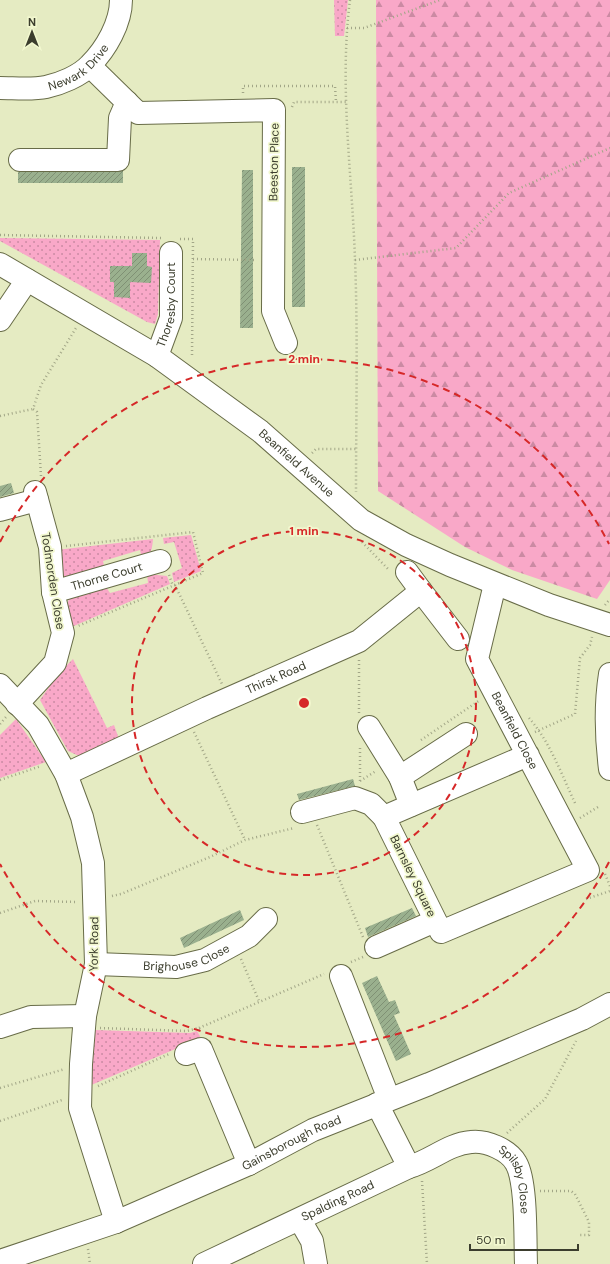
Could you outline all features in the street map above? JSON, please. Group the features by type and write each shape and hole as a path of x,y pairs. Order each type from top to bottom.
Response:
{"street":[{"name":"Newark Drive","path":"0,88 45,87 67,80 90,66 108,41 121,10 121,0"},
{"name":"Beeston Place","path":"90,66 138,113 283,110 273,260 273,311 286,343"},
{"path":"20,160 118,160 120,118 127,102"},
{"name":"Thoresby Court","path":"157,356 171,318 171,253"},
{"name":"Beanfield Avenue","path":"0,264 157,356 260,431 362,520 406,545 495,584 602,623"},
{"path":"0,320 27,280"},
{"path":"0,510 36,497"},
{"name":"Todmorden Close","path":"17,704 55,663 63,633 53,592 50,548 36,497"},
{"name":"Thorne Court","path":"53,592 165,571"},
{"path":"407,572 458,639"},
{"name":"Beanfield Close","path":"495,584 477,659 588,870"},
{"name":"Thirsk Road","path":"62,767 187,717 359,641 421,591"},
{"path":"610,674 607,698 607,743 610,769"},
{"name":"York Road","path":"0,686 38,725 62,767 82,817 93,863 96,964 84,1022 80,1108 116,1222"},
{"path":"369,727 395,769 411,805"},
{"path":"395,769 466,734"},
{"path":"302,819 355,798 371,804 384,817 411,805 524,747"},
{"name":"Barnsley Square","path":"384,817 441,932 588,870"},
{"name":"Brighouse Close","path":"96,964 176,967 205,960 249,936 266,918"},
{"path":"413,1166 383,1102 349,964 435,921"},
{"name":"Gainsborough Road","path":"579,1030 610,1004"},
{"path":"0,1027 31,1017 84,1022"},
{"name":"Gainsborough Road","path":"0,1261 116,1222 248,1164 313,1130 429,1084 610,1018"},
{"path":"196,1043 248,1164"},
{"name":"Spilsby Close","path":"413,1166 448,1148 472,1141 495,1144 516,1163 523,1191 526,1264"},
{"name":"Spalding Road","path":"204,1264 413,1166"},
{"path":"300,1220 312,1241 316,1264"}],"path":[{"path":"350,0 347,28 346,102 355,260 356,492 358,498"},
{"path":"347,28 364,28 440,0"},
{"path":"242,111 243,86 335,86 336,102"},
{"path":"283,110 294,102 346,102"},
{"path":"355,260 456,248 509,193 610,148"},
{"path":"0,235 162,238 171,253"},
{"path":"193,259 273,260"},
{"path":"33,409 41,385 85,314"},
{"path":"0,416 33,409"},
{"path":"33,409 37,412 42,471 36,497"},
{"path":"312,453 316,449 356,449"},
{"path":"362,520 354,534 396,577 399,579 407,572"},
{"path":"165,571 229,699"},
{"path":"524,747 540,730 575,714 580,658 590,645 602,623 610,599"},
{"path":"416,743 494,691"},
{"path":"525,711 540,730 581,817 598,807"},
{"path":"187,717 245,840"},
{"path":"0,780 62,767"},
{"path":"360,781 395,769"},
{"path":"0,913 35,901 83,902 121,894 210,857 245,840 302,819"},
{"path":"0,1121 80,1094 196,1043 259,1001 349,964 316,823 322,821"},
{"path":"586,899 610,891"},
{"path":"235,944 259,1001"},
{"path":"84,1022 187,1031 196,1043"},
{"path":"495,1144 545,1100 579,1030"},
{"path":"0,1088 81,1064"},
{"path":"413,1166 422,1180 427,1264"},
{"path":"523,1191 571,1191 575,1194 589,1222 590,1235 579,1235"}],"green space":[{"path":"334,0 348,0 344,36 335,36"},
{"path":"376,0 610,0 610,580 597,599 512,570 465,547 378,491"},
{"path":"0,238 160,240 158,314 155,324 147,322 0,241"},
{"path":"191,535 201,571 174,582 172,573 182,568 174,542 164,544 163,538"},
{"path":"153,539 151,551 142,559 140,550 103,561 105,571 66,582 59,570 56,550"},
{"path":"147,574 167,576 170,584 67,629 65,610 71,594 104,584 110,593 148,583"},
{"path":"73,659 107,728 114,725 119,739 79,756 68,751 40,700 58,674"},
{"path":"16,719 46,762 0,778 0,735"},
{"path":"95,1030 190,1033 197,1031 201,1038 89,1086"}],"building":[{"path":"292,167 305,167 305,307 292,307"},
{"path":"242,170 253,170 253,328 240,328"},
{"path":"123,171 123,183 18,183 18,172"},
{"path":"132,253 147,253 147,266 152,267 151,283 130,282 130,298 114,297 114,282 110,282 110,266 132,266"},
{"path":"11,483 14,493 0,497 0,486"},
{"path":"353,779 355,786 299,800 297,794"},
{"path":"412,908 416,916 368,937 365,928"},
{"path":"240,910 244,920 184,948 180,938"},
{"path":"377,976 389,1002 395,1000 400,1013 394,1015 411,1054 396,1061 362,983"}]}
